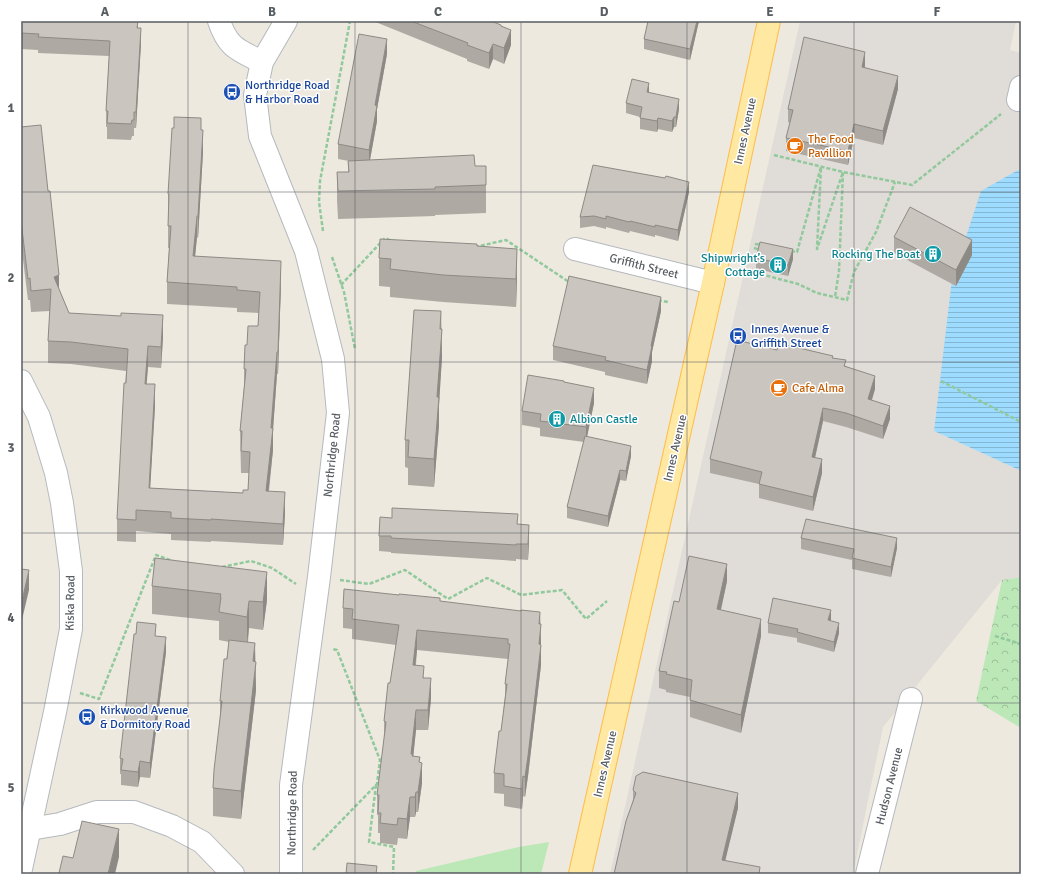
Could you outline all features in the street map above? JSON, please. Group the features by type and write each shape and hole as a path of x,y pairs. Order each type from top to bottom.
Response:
{"main road":[{"name":"Innes Avenue","path":"580,874 713,283 769,21"}],"street":[{"path":"219,21 224,35 237,50 262,62"},
{"name":"Northridge Road","path":"286,21 262,62 255,95 260,136 306,251 333,359 338,413 310,646 290,785 291,866"},
{"name":"Griffith Street","path":"576,249 713,283"},
{"name":"Kiska Road","path":"21,381 39,417 56,473 62,504 71,571 71,629 21,869"},
{"name":"Hudson Avenue","path":"867,874 911,699"},
{"path":"30,829 60,824 97,812 134,812 172,826 202,842 233,874"}],"path":[{"path":"774,155 843,172 912,185 1019,94"},
{"path":"822,167 817,249 843,172"},
{"path":"790,251 797,252 822,167"},
{"path":"835,297 838,271 843,172"},
{"path":"749,271 798,284 817,293 847,300 854,272 876,232 895,182"},
{"path":"341,285 385,238 393,241"},
{"path":"468,248 506,240 568,282 576,283"},
{"path":"755,244 769,247"},
{"path":"754,248 768,252"},
{"path":"652,299 668,302"},
{"path":"941,381 1021,422"},
{"path":"995,636 1021,644"},
{"path":"310,646 337,650 380,760 369,842 394,847 393,874"},
{"path":"291,866 306,858 376,784"}],"shaded area":[{"path":"800,21 1016,21 1010,50 1021,53 1021,171 1018,170 941,379 934,431 1021,471 1021,577 1002,580 883,727 853,874 610,874"}],"green space":[{"path":"1021,577 1021,728 976,701 1002,580"},
{"path":"549,842 541,874 415,874 416,871 519,847"}],"water":[{"path":"1018,170 1021,171 1021,471 934,431 952,279 981,191"}],"building":[{"path":"21,21 138,21 137,28 141,28 136,112 134,112 134,120 132,120 131,124 107,123 108,111 106,111 110,41 38,37 39,34 21,33"},
{"path":"411,21 491,21 511,30 504,48 493,44 489,53 467,45 468,43"},
{"path":"648,21 697,21 690,49 644,39"},
{"path":"359,34 387,39 375,105 377,106 369,150 338,144"},
{"path":"804,37 865,52 862,67 898,76 883,131 854,124 848,151 786,138 793,110 788,109"},
{"path":"632,79 649,83 647,92 679,99 676,117 674,117 672,121 658,118 657,121 640,118 642,107 626,103"},
{"path":"174,117 201,118 201,130 203,130 198,216 193,256 281,261 278,352 271,428 273,428 266,491 285,492 283,524 171,518 171,512 136,510 136,520 117,519 124,383 126,383 128,349 71,342 48,341 51,289 31,291 30,278 28,279 21,221 21,127 41,125 59,275 54,277 69,313 121,316 121,313 163,315 161,347 148,346 145,384 155,384 149,488 243,493 243,490 248,490 250,452 241,451 242,431 240,431 246,369 244,369 245,345 247,345 248,326 258,326 260,292 237,290 237,287 167,282 171,226 168,226 168,194"},
{"path":"474,155 475,166 486,166 486,185 435,187 435,189 338,191 337,172 349,172 348,161"},
{"path":"593,165 665,178 666,176 689,182 678,230 655,225 655,227 629,222 606,216 606,219 594,216 580,217"},
{"path":"910,207 972,240 956,270 894,237"},
{"path":"380,239 477,244 477,246 517,249 516,279 443,275 390,269 391,259 379,258"},
{"path":"760,242 793,249 788,265 756,258"},
{"path":"569,276 661,297 647,370 605,360 606,357 553,346"},
{"path":"414,310 441,311 440,329 442,329 437,397 439,397 434,459 408,457 409,440 405,440"},
{"path":"737,340 777,350 778,343 833,356 832,358 846,360 844,366 875,376 868,399 890,406 883,426 846,413 823,408 812,457 822,459 813,497 759,484 762,472 710,459"},
{"path":"528,375 594,388 586,427 540,421 541,414 522,411"},
{"path":"585,436 631,446 626,471 620,470 608,516 567,507"},
{"path":"392,508 518,514 517,524 529,525 528,544 516,545 391,538 391,536 379,536 380,517 392,518"},
{"path":"806,519 897,538 891,567 852,558 854,549 801,538"},
{"path":"689,556 727,564 717,609 761,619 741,715 690,700 692,680 659,671 674,601 679,602"},
{"path":"155,558 267,572 263,602 249,601 247,617 219,612 221,594 152,586"},
{"path":"21,569 29,570 21,605"},
{"path":"344,589 440,598 440,601 540,612 539,624 541,624 539,644 541,645 528,756 525,777 523,776 522,789 504,786 504,774 494,773 507,684 505,684 510,644 508,644 508,639 417,630 413,665 424,666 423,678 431,678 428,710 416,710 411,754 413,754 412,756 420,757 419,762 422,763 418,792 416,792 415,797 410,797 407,819 398,818 397,825 380,823 381,813 378,813 379,795 377,795 386,722 384,721 388,683 390,683 399,625 352,619 353,609 343,608"},
{"path":"773,598 831,610 828,620 839,623 834,642 797,632 798,629 768,623"},
{"path":"137,622 156,624 155,636 166,637 150,763 140,761 138,772 121,770 123,759 120,758 134,634 136,634"},
{"path":"229,640 255,643 253,661 256,662 241,791 213,788 222,701 220,701 224,659 227,659"},
{"path":"643,772 738,793 722,860 760,867 759,874 614,874 626,821 636,793 633,790 636,776"},
{"path":"82,821 119,829 108,874 59,873 63,856 73,858"},
{"path":"347,863 377,866 376,874 346,874"}],"place":[{"name":"Northridge Road & Harbor Road","path":"232,92"},
{"name":"The Food Pavillion","path":"795,146"},
{"name":"Rocking The Boat","path":"933,254"},
{"name":"Shipwright’s Cottage","path":"778,265"},
{"name":"Innes Avenue & Griffith Street","path":"738,336"},
{"name":"Cafe Alma","path":"779,388"},
{"name":"Albion Castle","path":"557,419"},
{"name":"Kirkwood Avenue & Dormitory Road","path":"87,717"}]}
